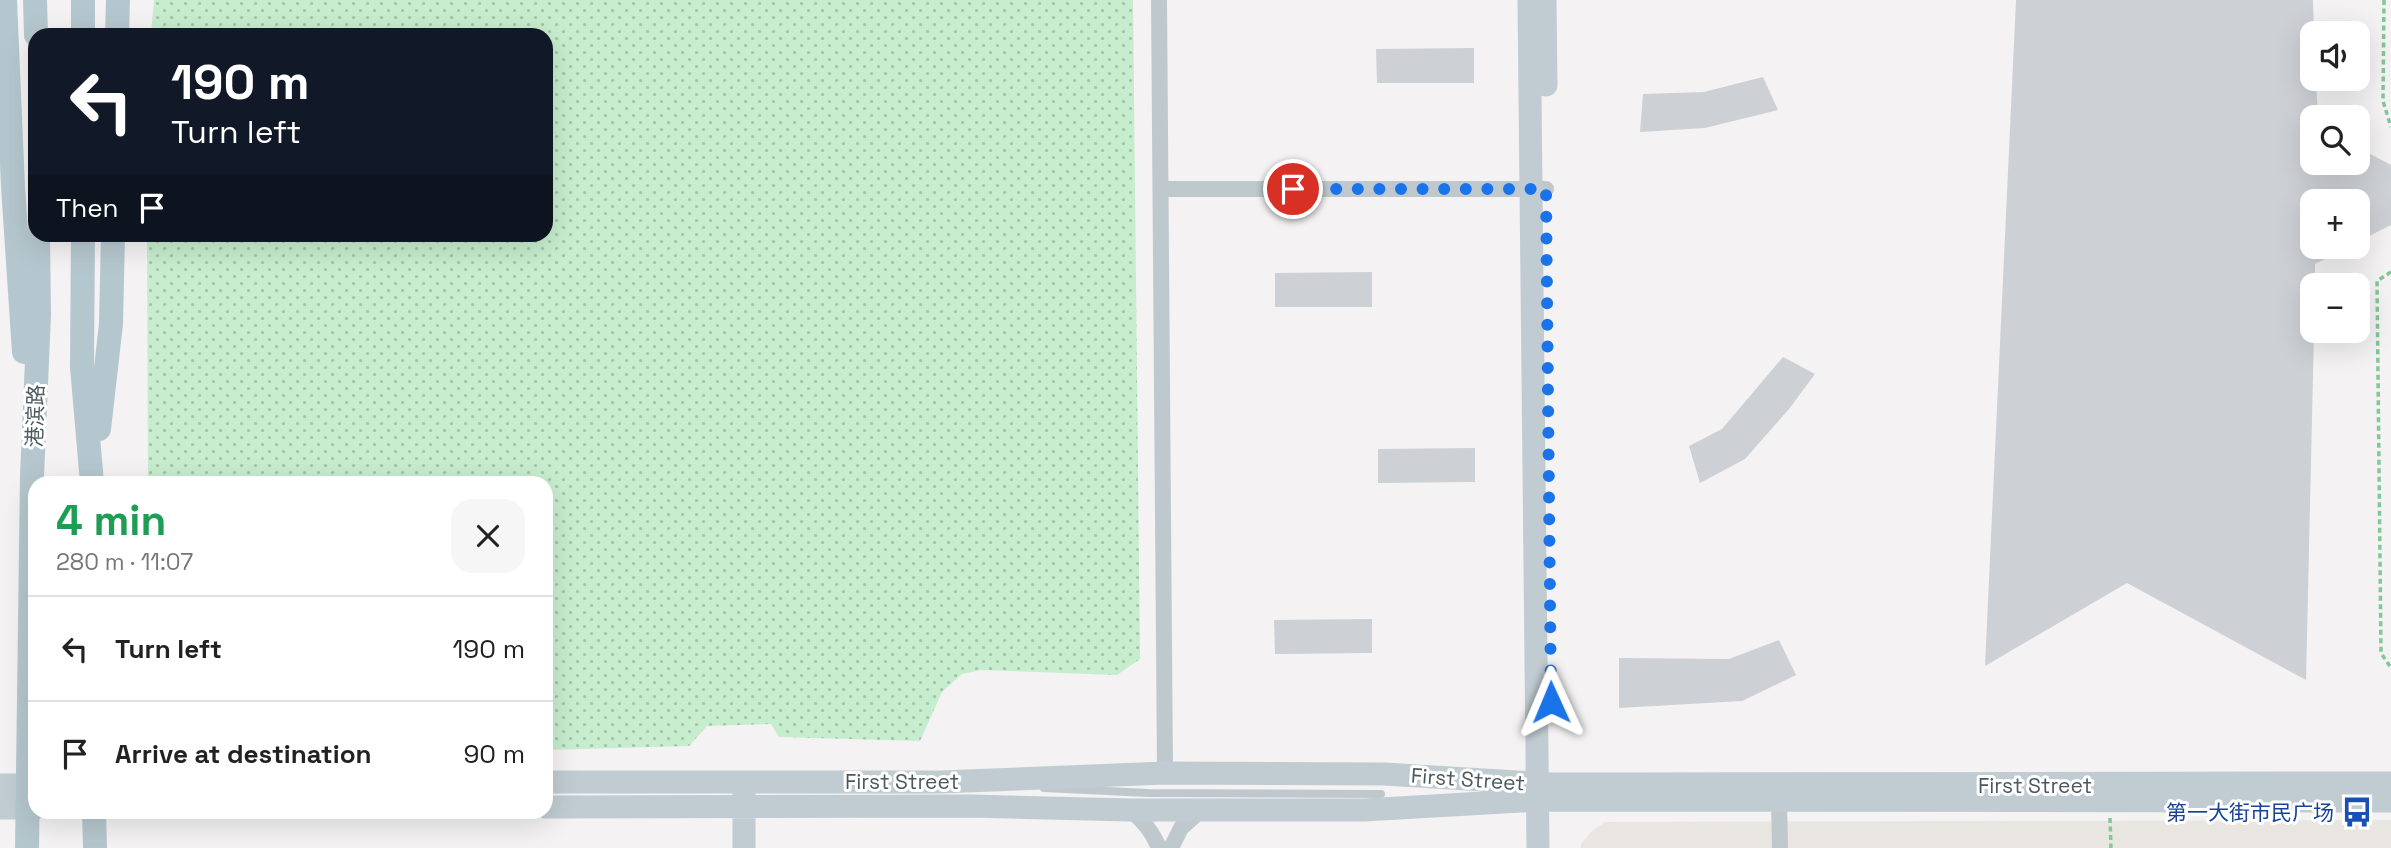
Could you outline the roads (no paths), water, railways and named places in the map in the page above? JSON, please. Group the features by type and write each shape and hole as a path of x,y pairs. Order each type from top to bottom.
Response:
{"main road":[{"path":"5,0 6,187 32,476"},
{"path":"35,0 36,28"},
{"path":"83,0 83,28"},
{"path":"117,28 118,0"},
{"path":"1529,0 1539,189"},
{"path":"1538,848 1544,792 1539,189 1545,0"},
{"name":"港滨路","path":"32,476 39,315 38,242"},
{"path":"83,242 82,367 91,476"},
{"path":"93,476 111,324 113,242"},
{"name":"First Street","path":"553,782 941,782 1166,773 1384,774 1544,792 1779,800 2391,801"},
{"path":"743,781 744,848"},
{"name":"First Street","path":"553,807 971,806 1130,810 1364,810 1544,792 2391,783"},
{"path":"0,785 28,795"},
{"path":"1544,792 1552,848"},
{"path":"0,808 28,797"},
{"name":"港滨路","path":"27,848 29,819"},
{"path":"94,819 94,848"}],"street":[{"path":"1159,0 1166,773"},
{"path":"1161,189 1539,189"},
{"path":"1779,800 1780,848"},
{"path":"1130,810 1142,819 1158,848"},
{"path":"1171,848 1181,828 1201,810"}],"lane":[{"path":"941,782 1123,793 1381,794"}],"place":[{"name":"第一大街市民广场","path":"2357,812"}]}
